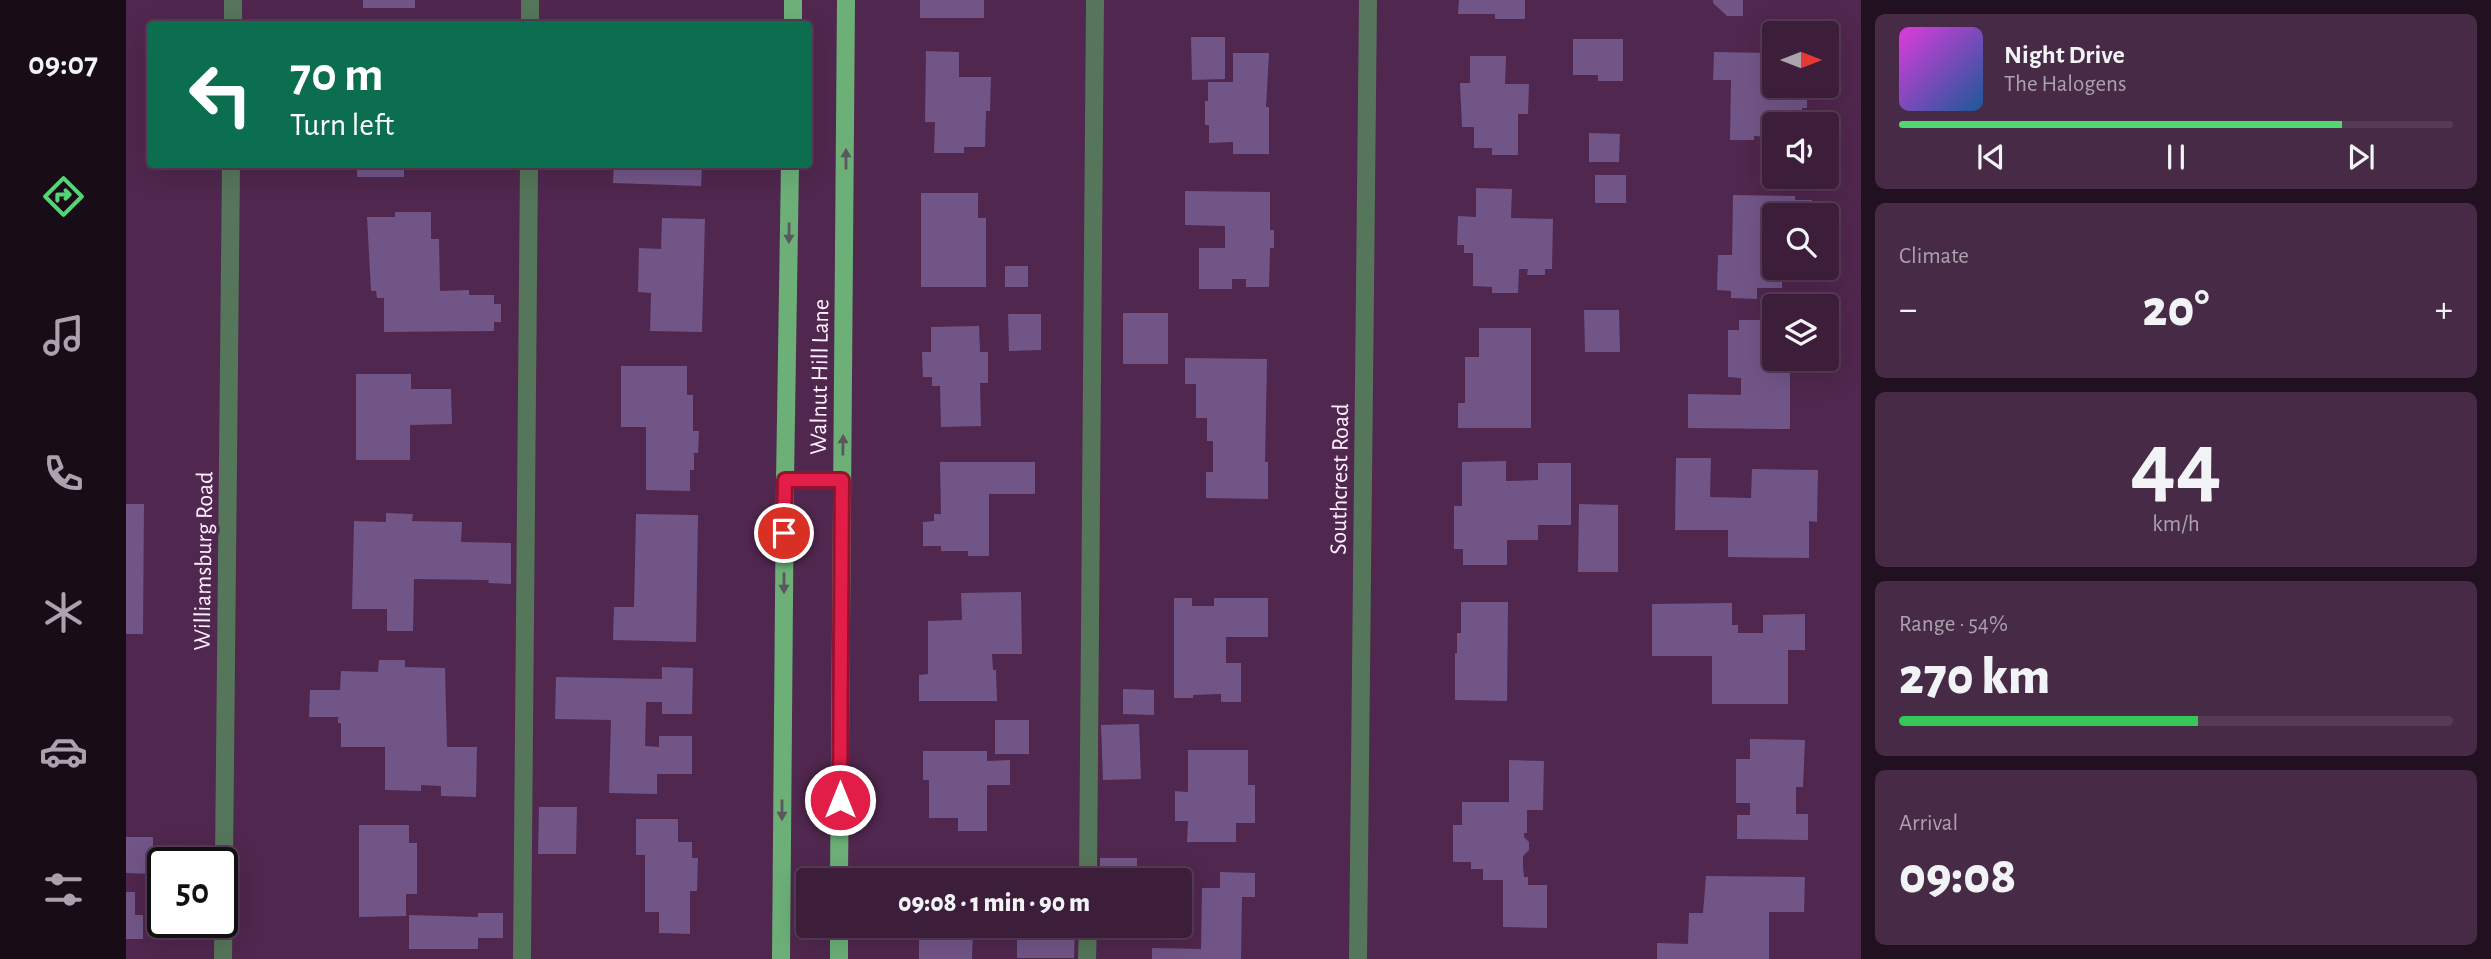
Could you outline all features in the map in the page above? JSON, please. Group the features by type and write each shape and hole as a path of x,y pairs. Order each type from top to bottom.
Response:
{"main road":[{"path":"793,0 793,21"},
{"name":"Walnut Hill Lane","path":"839,868 846,0"},
{"name":"Walnut Hill Lane","path":"781,959 790,168"},
{"path":"785,480 842,480"},
{"path":"839,938 839,959"}],"street":[{"path":"233,0 233,21"},
{"path":"530,0 530,21"},
{"path":"1088,868 1095,0"},
{"name":"Southcrest Road","path":"1358,959 1368,0"},
{"name":"Williamsburg Road","path":"223,959 232,168"},
{"path":"522,959 529,168"},
{"path":"1087,959 1088,938"}],"building":[{"path":"363,0 415,0 415,8 363,8"},
{"path":"920,0 984,0 984,18 920,18"},
{"path":"1459,0 1525,0 1525,19 1495,19 1495,14 1458,14"},
{"path":"1713,0 1743,0 1743,16 1727,16"},
{"path":"1191,37 1225,37 1225,79 1192,80"},
{"path":"1573,39 1623,39 1623,81 1598,81 1598,75 1573,75"},
{"path":"926,51 959,52 959,77 991,77 985,147 964,147 964,153 934,153 935,122 925,122"},
{"path":"1714,52 1762,53 1762,98 1807,98 1807,108 1802,108 1802,112 1762,112 1762,136 1754,136 1754,140 1730,140 1731,80 1713,80"},
{"path":"1233,53 1269,53 1266,107 1269,107 1269,154 1233,154 1233,142 1209,143 1209,125 1205,125 1208,82 1233,82"},
{"path":"1470,56 1506,56 1505,84 1529,84 1528,114 1518,114 1518,155 1492,155 1492,148 1474,148 1474,127 1462,127 1460,83 1470,83"},
{"path":"1589,133 1620,134 1619,162 1589,162"},
{"path":"357,168 404,168 404,177 357,177"},
{"path":"614,168 702,168 701,186 613,183"},
{"path":"1595,175 1626,175 1626,203 1595,203"},
{"path":"1476,188 1512,189 1511,218 1553,219 1552,269 1545,269 1545,275 1527,275 1528,269 1519,269 1518,293 1492,293 1492,287 1473,286 1473,253 1464,253 1464,245 1457,245 1458,216 1476,217"},
{"path":"1185,191 1270,192 1270,230 1274,230 1274,248 1270,248 1269,287 1246,287 1246,279 1232,279 1232,289 1199,289 1199,248 1225,248 1225,226 1185,225"},
{"path":"921,193 978,193 978,218 986,218 986,287 921,287"},
{"path":"1733,195 1795,196 1795,200 1812,200 1812,203 1762,203 1762,280 1782,280 1782,288 1757,288 1757,299 1731,298 1731,291 1717,290 1718,255 1732,255"},
{"path":"395,212 431,212 431,239 439,239 440,291 469,290 469,295 494,295 494,304 501,304 501,322 494,322 494,331 384,332 384,298 377,298 376,291 371,291 367,217 395,217"},
{"path":"662,218 705,219 702,332 650,331 651,293 638,292 639,248 661,249"},
{"path":"1005,266 1028,266 1028,287 1005,287"},
{"path":"1584,310 1619,310 1620,352 1585,352"},
{"path":"1123,313 1168,313 1168,364 1123,364"},
{"path":"1008,314 1041,314 1041,350 1009,351"},
{"path":"1739,320 1762,320 1762,371 1790,371 1790,429 1688,428 1688,394 1741,395 1741,378 1728,377 1728,330 1739,330"},
{"path":"979,326 980,352 988,352 988,383 980,383 981,426 941,427 940,386 932,386 932,377 923,377 922,352 931,352 931,327"},
{"path":"1479,328 1531,328 1531,428 1458,428 1458,403 1465,403 1465,357 1479,357"},
{"path":"1185,358 1267,359 1265,462 1268,462 1268,499 1206,498 1206,472 1213,472 1213,441 1207,441 1207,418 1196,418 1196,384 1185,384"},
{"path":"621,366 687,366 687,395 693,395 693,431 699,431 698,453 694,453 694,470 690,470 690,491 646,490 646,427 621,427"},
{"path":"356,374 411,374 411,389 451,389 452,424 410,425 410,460 356,460"},
{"path":"1676,458 1711,458 1710,497 1751,498 1752,469 1818,470 1817,522 1809,521 1809,558 1728,557 1728,530 1675,530"},
{"path":"1506,461 1506,481 1538,480 1538,463 1571,463 1571,525 1538,525 1538,540 1507,540 1507,565 1463,565 1463,549 1454,549 1454,506 1462,506 1462,462"},
{"path":"940,462 1035,462 1035,494 989,494 989,556 968,556 968,551 941,551 941,546 923,546 923,522 934,521 934,514 941,514"},
{"path":"126,504 144,504 143,634 126,634"},
{"path":"1579,504 1618,505 1618,572 1578,572"},
{"path":"386,513 413,514 412,521 462,522 461,542 511,543 511,584 488,583 489,580 414,579 413,631 387,631 387,609 352,609 354,521 386,522"},
{"path":"636,514 698,515 696,642 613,640 614,607 634,607"},
{"path":"1021,592 1022,654 992,654 993,670 996,670 997,701 919,701 919,675 928,674 928,621 962,620 961,593"},
{"path":"1174,598 1192,598 1192,606 1214,606 1214,598 1268,598 1268,637 1226,637 1226,663 1241,663 1241,702 1221,702 1221,694 1174,698"},
{"path":"1461,602 1508,602 1507,701 1455,700 1455,653 1457,633 1461,633"},
{"path":"1732,603 1732,625 1738,625 1738,633 1763,633 1763,615 1805,614 1805,650 1788,650 1788,704 1712,704 1712,656 1652,656 1652,604"},
{"path":"379,660 405,660 405,667 445,668 447,747 477,747 476,797 441,796 441,786 421,785 421,791 385,790 385,747 341,747 341,723 338,723 338,717 309,717 310,690 340,690 341,671 378,672"},
{"path":"662,667 693,668 692,714 662,714 662,702 646,702 645,746 659,747 659,736 692,736 692,774 657,774 657,794 609,793 611,720 555,719 556,677 662,679"},
{"path":"1123,689 1154,690 1154,715 1123,714"},
{"path":"995,720 1029,720 1029,754 995,754"},
{"path":"1139,724 1141,779 1103,780 1101,725"},
{"path":"1750,739 1805,740 1803,787 1796,787 1796,814 1808,814 1808,840 1737,839 1737,815 1750,815 1750,803 1736,803 1736,759 1750,759"},
{"path":"1188,750 1248,750 1248,785 1255,785 1255,823 1236,823 1236,842 1187,842 1188,821 1175,821 1175,791 1188,792"},
{"path":"923,751 987,751 987,761 1010,760 1010,785 987,785 987,831 958,831 958,818 929,818 929,780 923,780"},
{"path":"1509,760 1544,761 1543,810 1527,810 1527,833 1524,833 1524,837 1529,842 1529,850 1523,856 1523,866 1528,885 1547,885 1547,928 1503,927 1503,880 1483,880 1483,869 1471,869 1471,862 1453,862 1453,825 1462,825 1462,802 1509,802"},
{"path":"539,807 577,807 576,854 538,854"},
{"path":"636,819 678,819 678,842 692,842 692,858 698,858 697,891 690,891 690,934 659,933 659,912 645,912 645,855 636,855"},
{"path":"359,825 409,825 409,843 417,843 417,894 406,894 406,916 359,917"},
{"path":"126,837 153,837 153,847 147,847 147,874 126,873"},
{"path":"1100,858 1137,858 1137,868 1100,868"},
{"path":"1220,872 1255,873 1255,897 1242,897 1241,959 1152,959 1152,948 1201,949 1202,888 1220,888"},
{"path":"1706,876 1805,877 1804,912 1769,912 1769,959 1657,959 1657,943 1688,944 1689,913 1703,913"},
{"path":"126,892 135,892 135,915 143,915 143,939 126,939"},
{"path":"478,913 503,913 503,938 478,938 478,949 409,949 409,915 478,917"},
{"path":"919,938 973,938 972,959 919,959"},
{"path":"1017,938 1075,938 1074,958 1017,958"}],"route":[{"path":"784,533 785,480 842,480 840,800"}]}
